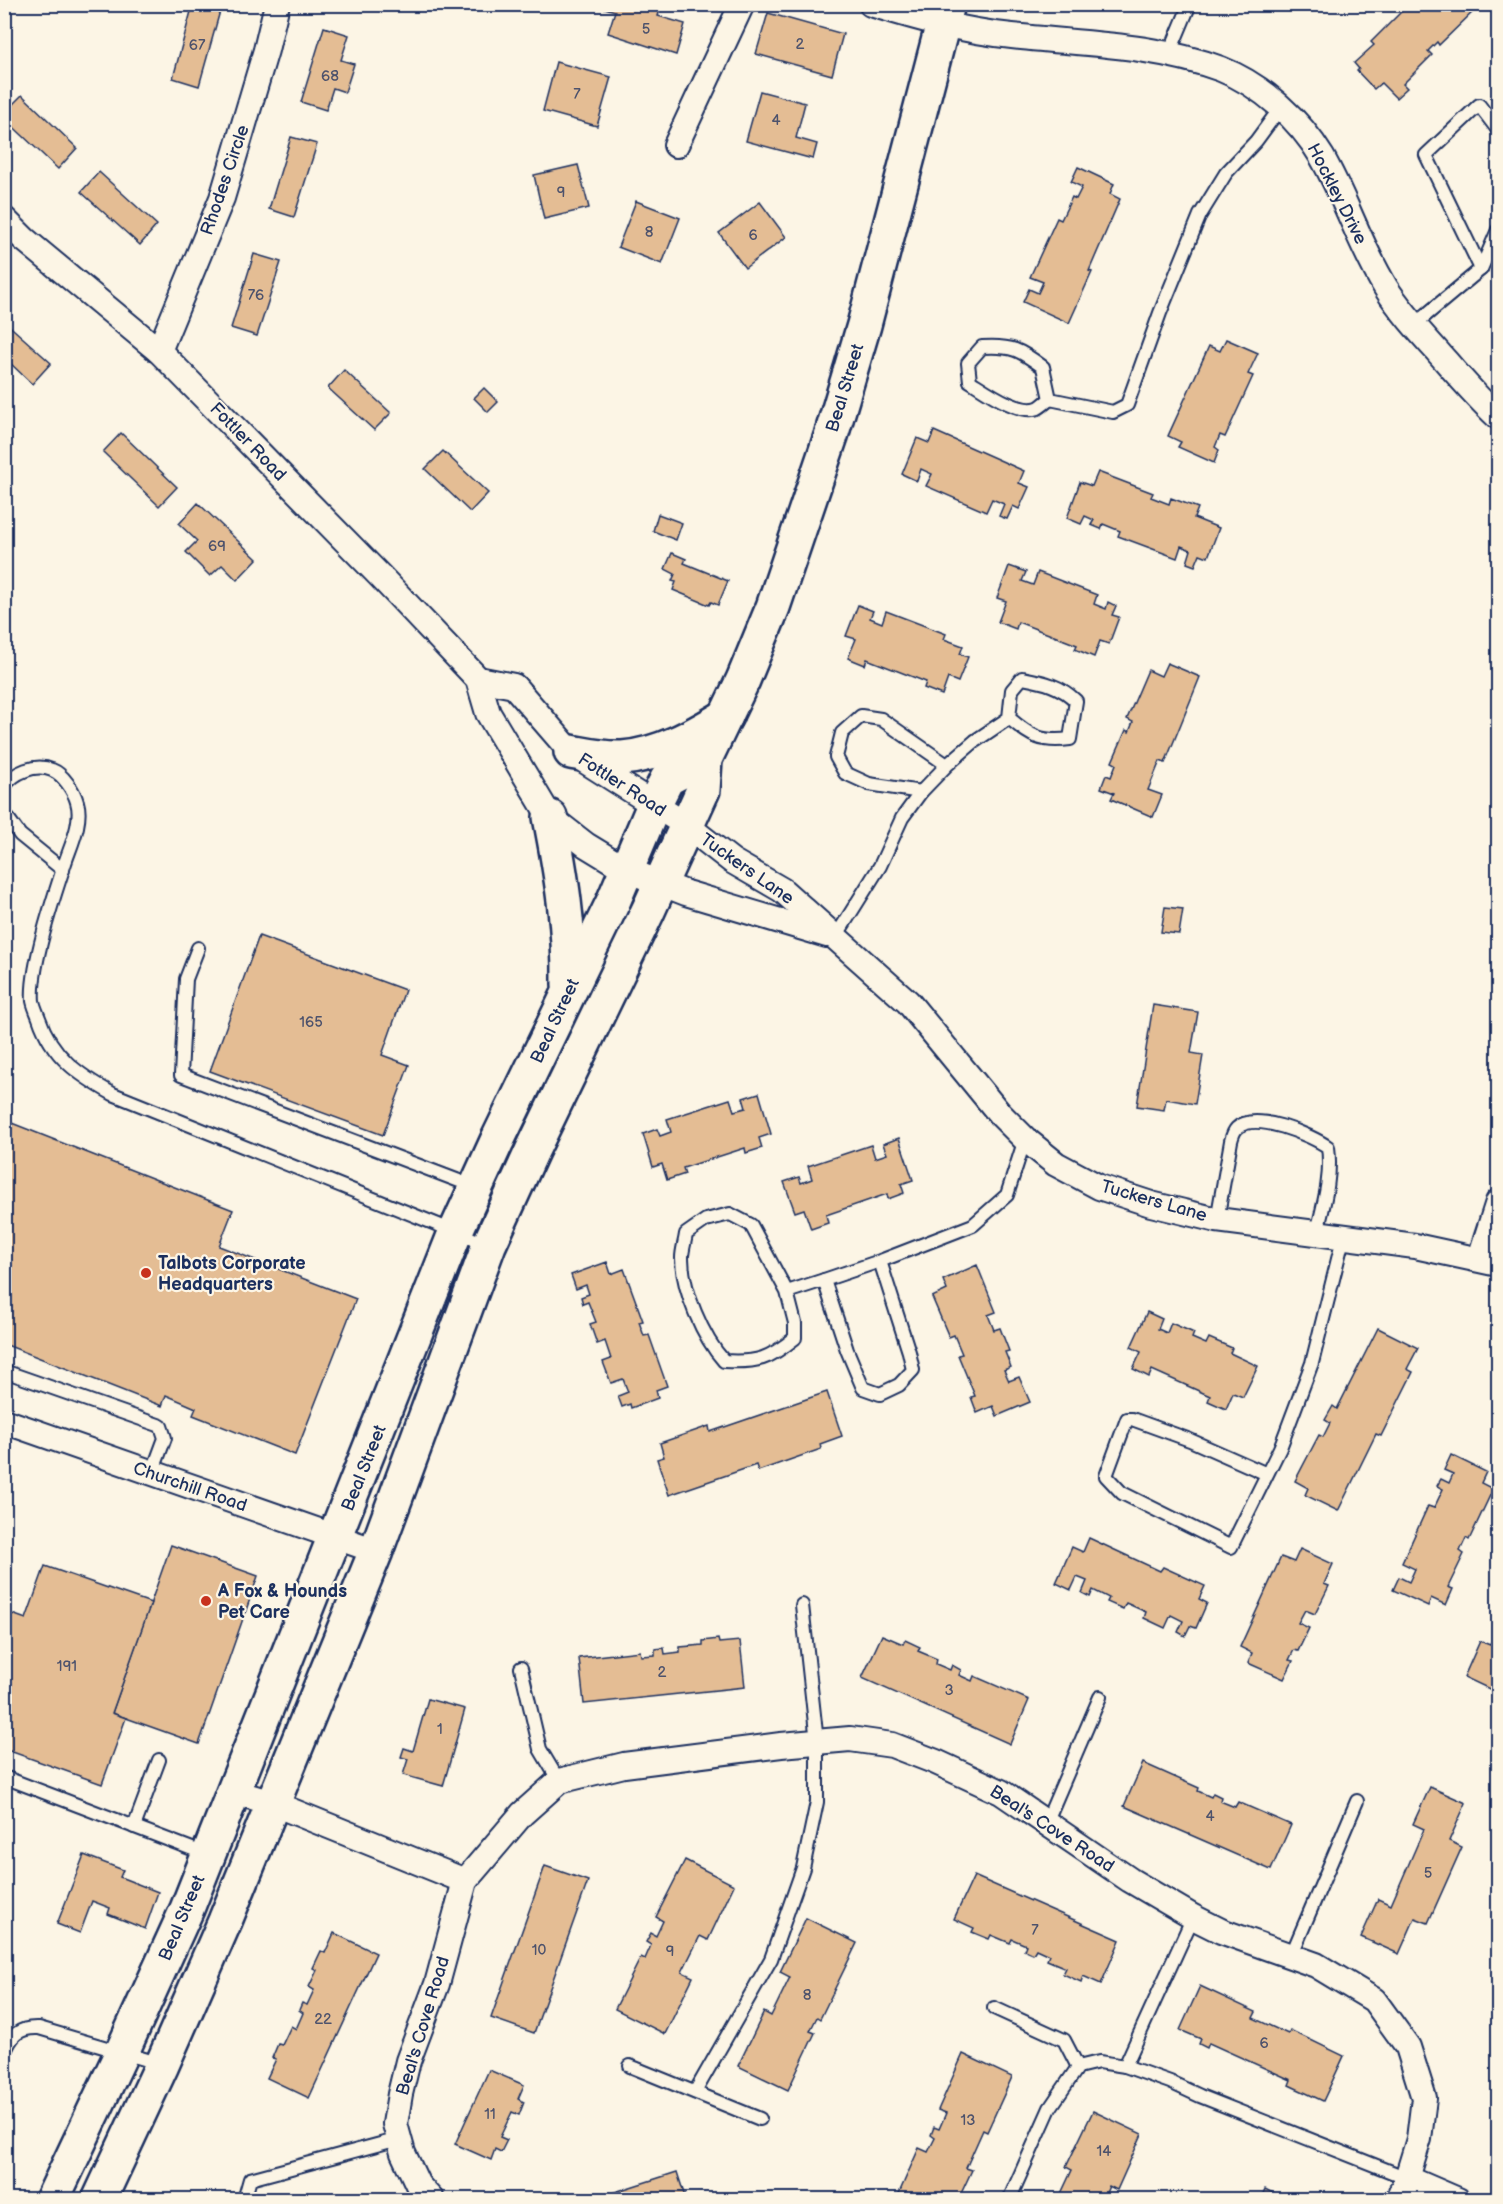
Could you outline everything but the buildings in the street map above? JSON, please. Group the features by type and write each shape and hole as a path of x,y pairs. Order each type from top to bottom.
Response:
{"street":[{"name":"Rhodes Circle","path":"159,351 222,198 266,50 277,4"},
{"path":"676,145 742,4"},
{"name":"Hockley Drive","path":"871,4 945,15 1011,36 1074,41 1169,54 1222,70 1257,88 1281,107 1322,156 1386,288 1414,325 1498,417"},
{"name":"Beal Street","path":"99,2199 162,2065 225,1921 376,1551 489,1245 661,884 703,790 705,759 774,607 831,436 864,325 945,15"},
{"name":"Fottler Road","path":"4,219 24,239 159,351 478,679 488,713 550,817 586,845 627,870 661,884"},
{"name":"Fottler Road","path":"478,679 514,686 571,752 686,825"},
{"path":"571,752 620,758 643,755 691,737 726,716"},
{"name":"Beal Street","path":"52,2199 187,1909 455,1233 613,903 667,779 705,759"},
{"path":"550,817 561,874 569,951 569,991"},
{"name":"Tuckers Lane","path":"686,825 732,861 782,890 908,1002 999,1113 1024,1139 1056,1164 1099,1187 1151,1204 1217,1220 1344,1235 1489,1261"},
{"name":"Tuckers Lane","path":"661,884 835,938"},
{"path":"1489,1261 1498,1202"},
{"name":"Churchill Road","path":"4,1421 376,1551"},
{"name":"Beal's Cove Road","path":"432,2199 418,2185 403,2153 395,2124 408,2061 437,1984 465,1881 522,1814 559,1781 624,1765 850,1739 892,1745 1001,1792 1130,1880 1192,1917 1221,1932 1317,1965 1374,2000 1408,2047 1424,2098 1419,2139 1402,2189"},
{"path":"235,1792 272,1803 465,1881"},
{"path":"1402,2189 1458,2199"}],"lane":[{"path":"1169,54 1191,4"},
{"path":"1481,269 1426,155 1479,105 1498,130"},
{"path":"1050,399 1043,367 1028,356 1005,345 982,347 968,363 970,381 988,393 1018,407 1038,408 1050,399 1113,412 1127,405 1160,313 1200,215 1226,172 1256,141 1281,107"},
{"path":"1414,325 1481,269 1498,230"},
{"path":"835,938 880,866 902,818 921,792 947,765 975,741 1009,718 1012,690 1022,678 1041,681 1065,690 1076,701 1070,739 1051,742 1028,735 1009,718"},
{"path":"921,792 869,784 845,773 836,757 842,733 861,716 881,719 947,765"},
{"path":"4,787 22,771 37,768 52,770 64,779 78,802 78,827 41,943 35,974 33,1001 43,1030 57,1054 84,1078 113,1094 489,1245"},
{"path":"4,813 20,835 63,870"},
{"path":"198,948 186,979 181,1075 476,1187"},
{"path":"1217,1220 1231,1140 1236,1128 1246,1123 1273,1125 1305,1134 1328,1147 1329,1183 1317,1232"},
{"path":"787,1292 880,1261 973,1225 1007,1195 1024,1139"},
{"path":"730,1214 751,1225 787,1292 795,1323 795,1338 774,1354 747,1362 724,1361 712,1348 688,1290 682,1257 686,1234 706,1220 730,1214"},
{"path":"1267,1474 1190,1440 1128,1419 1106,1476 1122,1493 1231,1547 1280,1448 1312,1363 1344,1235"},
{"path":"824,1280 847,1350 863,1388 880,1394 899,1385 913,1370 880,1261"},
{"path":"4,1371 161,1426 165,1438 152,1473"},
{"path":"694,2092 771,1959 803,1868 817,1802 817,1742 802,1605"},
{"path":"522,1668 540,1749 559,1781"},
{"path":"1046,1823 1100,1697"},
{"path":"134,1827 159,1760"},
{"path":"4,1777 209,1855"},
{"path":"1291,1956 1357,1801"},
{"path":"1125,2066 1192,1917"},
{"path":"994,2008 1064,2040 1078,2067"},
{"path":"4,2054 9,2041 16,2033 26,2028 39,2028 162,2065"},
{"path":"1009,2199 1050,2108 1078,2067 1100,2062 1125,2066 1170,2082 1402,2189"},
{"path":"630,2066 760,2119"},
{"path":"244,2199 250,2179 399,2139"}],"place":[{"name":"Talbots Corporate Headquarters","path":"146,1273"},
{"name":"A Fox & Hounds Pet Care","path":"206,1601"}]}
